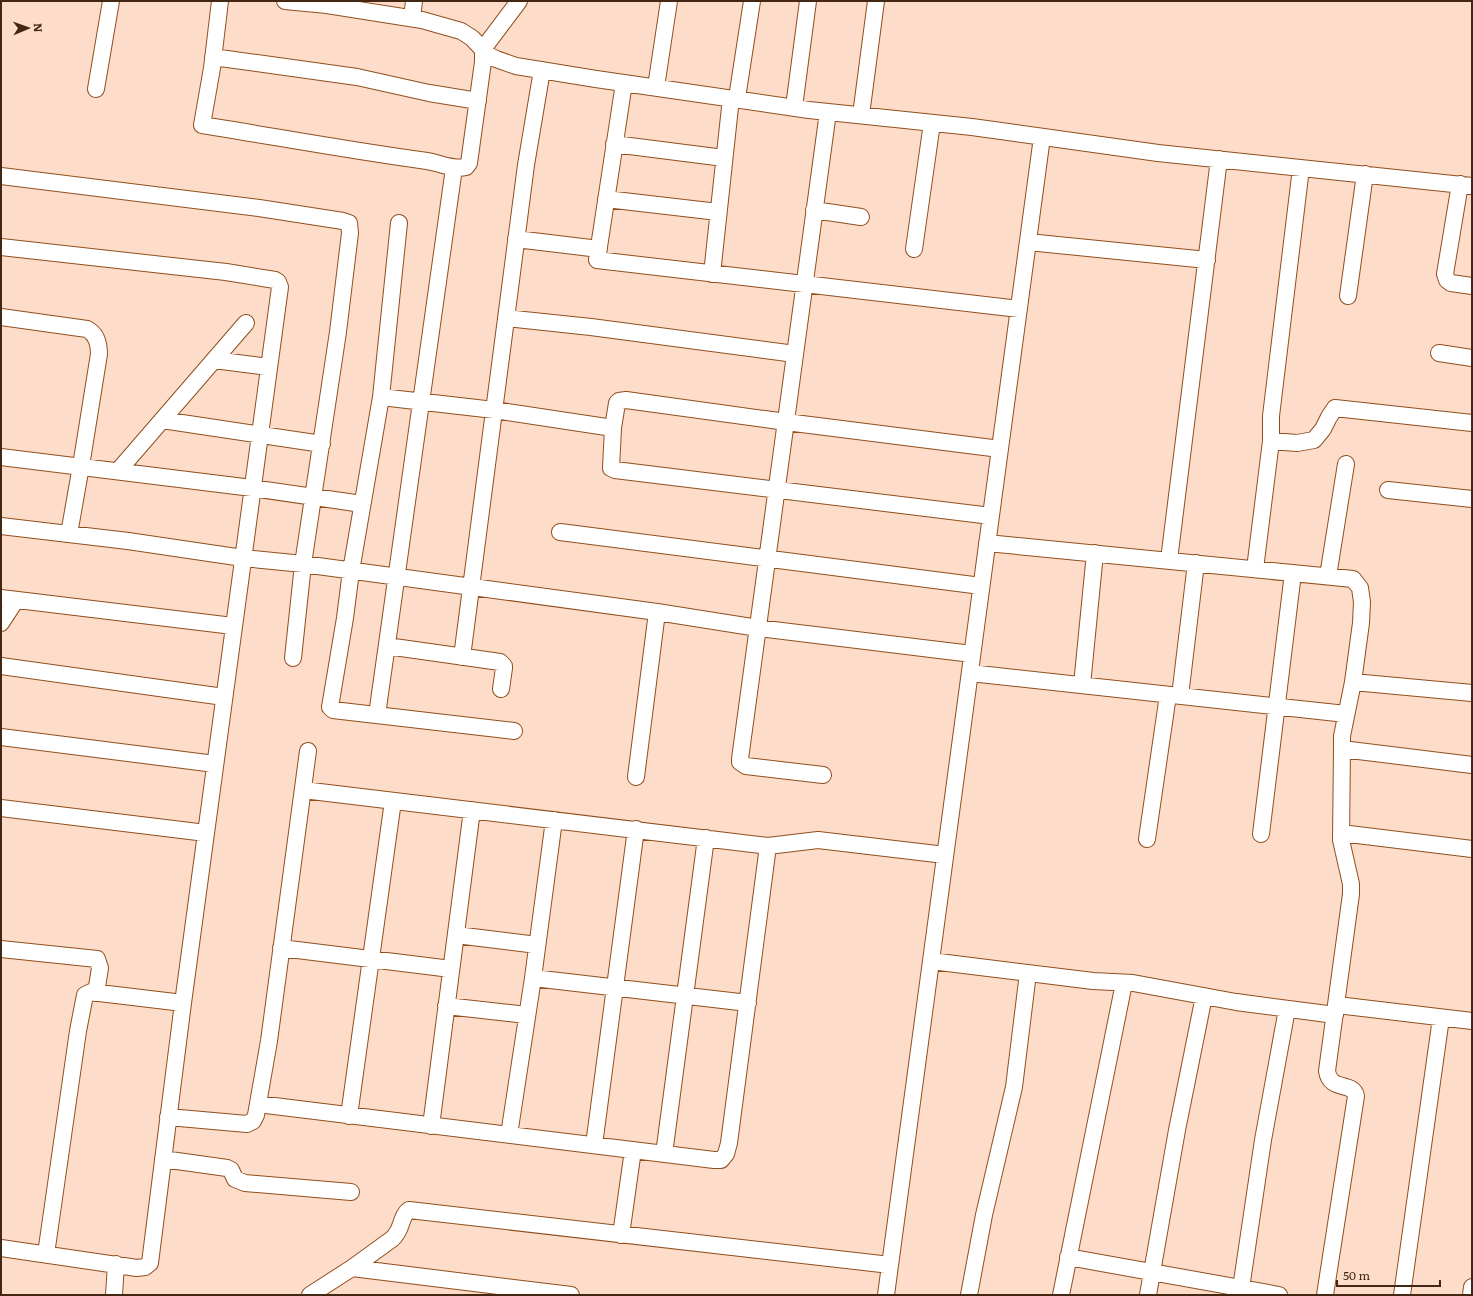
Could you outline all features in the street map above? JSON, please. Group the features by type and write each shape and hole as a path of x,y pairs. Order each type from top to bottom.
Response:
{"street":[{"path":"96,88 111,1"},
{"path":"220,1 202,125 364,153 429,162 454,168 466,167 469,163 483,62 483,49 519,1"},
{"path":"285,1 327,5 422,20 461,31 472,38 496,60 516,66 624,83 828,112 932,123 1158,153 1466,185 1445,274 1447,280 1451,283 1472,286"},
{"path":"412,18 414,1"},
{"path":"656,87 669,1"},
{"path":"712,274 724,158 752,1"},
{"path":"794,107 808,1"},
{"path":"861,115 876,1"},
{"path":"213,57 357,78 429,93 478,101"},
{"path":"462,657 526,165 542,70"},
{"path":"624,83 597,260 1019,309"},
{"path":"823,775 746,766 740,762 828,112"},
{"path":"914,249 932,123"},
{"path":"886,1295 1042,137"},
{"path":"614,144 724,158"},
{"path":"1169,560 1219,159"},
{"path":"377,715 454,168"},
{"path":"1255,569 1271,441 1270,416 1301,168"},
{"path":"1348,296 1365,174"},
{"path":"1,176 259,208 348,222 350,225 338,332 303,564 293,658"},
{"path":"606,199 718,212"},
{"path":"814,210 861,216"},
{"path":"399,223 381,397 362,504 330,707 333,710 514,731"},
{"path":"516,239 599,249"},
{"path":"1028,242 1207,260"},
{"path":"1,247 226,272 275,280 278,282 280,287 183,1003 150,1262 146,1267 142,1268 1,1248"},
{"path":"1,317 87,329 92,331 96,336 99,354 82,466 69,534"},
{"path":"506,318 591,327 795,354"},
{"path":"118,471 246,323"},
{"path":"1439,353 1472,358"},
{"path":"214,360 269,367"},
{"path":"381,397 494,410 613,428"},
{"path":"991,516 776,491 616,470 611,468 613,428 617,403 626,400 1000,449"},
{"path":"1271,441 1297,443 1314,440 1323,429 1328,417 1335,408 1472,423"},
{"path":"162,420 322,444"},
{"path":"1,457 314,496 362,504"},
{"path":"1328,576 1346,464"},
{"path":"1388,490 1472,499"},
{"path":"1,526 243,558 303,564 471,588 657,612 758,628 972,654"},
{"path":"560,532 981,586"},
{"path":"987,543 1353,578 1360,588 1362,602 1361,624 1353,682 1342,736 1342,833 1344,853 1351,884 1351,894 1327,1066 1328,1076 1334,1084 1354,1090 1356,1096 1325,1295"},
{"path":"1082,685 1095,553"},
{"path":"1147,839 1174,695 1196,563"},
{"path":"1261,834 1293,573"},
{"path":"1,623 8,599 234,626"},
{"path":"636,777 657,612"},
{"path":"387,646 502,664 504,668 501,689"},
{"path":"1,666 224,697"},
{"path":"970,673 1346,714"},
{"path":"1353,682 1472,694"},
{"path":"1,737 215,764"},
{"path":"1342,749 1472,766"},
{"path":"168,1117 246,1124 253,1121 258,1104 269,1041 308,751"},
{"path":"303,790 768,846 818,840 945,855"},
{"path":"349,1116 393,801"},
{"path":"1,808 206,833"},
{"path":"431,1126 472,810"},
{"path":"509,1135 533,978 554,820"},
{"path":"594,1145 636,829"},
{"path":"1342,833 1472,848"},
{"path":"664,1154 706,838"},
{"path":"258,1104 721,1160 726,1154 729,1143 768,846"},
{"path":"456,935 537,945"},
{"path":"281,948 451,969"},
{"path":"1,949 97,959 100,968 96,993"},
{"path":"930,961 1092,981 1124,982 1287,1009 1336,1010 1472,1021"},
{"path":"969,1295 984,1215 1014,1087 1028,973"},
{"path":"533,978 748,1002"},
{"path":"1061,1295 1124,982"},
{"path":"46,1254 78,1031 85,995 88,992 183,1003"},
{"path":"1148,1295 1177,1130 1204,996"},
{"path":"446,1006 527,1015"},
{"path":"1240,1292 1264,1140 1287,1009"},
{"path":"1402,1295 1441,1018"},
{"path":"621,1235 633,1150"},
{"path":"163,1159 227,1168 231,1170 235,1179 245,1183 351,1192"},
{"path":"310,1295 326,1289 398,1234 405,1213 409,1210 890,1264"},
{"path":"1068,1256 1153,1271 1240,1292 1279,1295"},
{"path":"114,1295 116,1264"},
{"path":"352,1268 571,1295"},
{"path":"1471,1295 1472,1287"}]}
